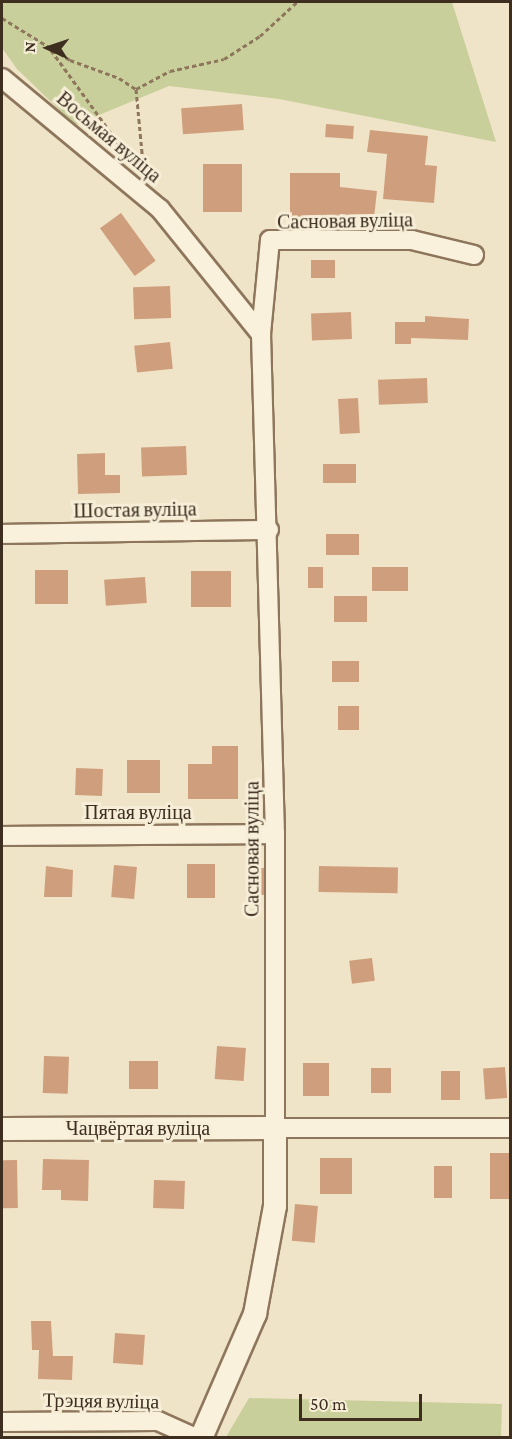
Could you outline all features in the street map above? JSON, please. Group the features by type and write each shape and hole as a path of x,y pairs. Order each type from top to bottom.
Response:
{"street":[{"name":"Восьмая вуліца","path":"2,78 160,208 261,334"},
{"name":"Сасновая вуліца","path":"275,1128 275,834 269,530 261,334 270,240 412,240 474,255"},
{"name":"Шостая вуліца","path":"2,534 269,530"},
{"name":"Пятая вуліца","path":"2,836 275,834"},
{"path":"201,1437 255,1314 275,1206 275,1128 510,1128"},
{"name":"Чацвёртая вуліца","path":"2,1129 275,1128"},
{"name":"Трэцяя вуліца","path":"2,1422 158,1421 196,1437"}],"path":[{"path":"135,89 170,71 224,59 260,36 297,2"},
{"path":"2,18 49,47 135,89"},
{"path":"49,47 133,163"},
{"path":"135,89 147,183 140,173"}],"green space":[{"path":"2,2 452,2 496,142 279,99 169,86 75,125 17,69 2,48"},
{"path":"249,1398 502,1404 501,1437 226,1437"}],"building":[{"path":"242,104 244,130 183,134 181,108"},
{"path":"326,124 354,126 353,139 325,137"},
{"path":"370,130 428,136 425,165 437,166 434,203 383,199 387,154 367,152"},
{"path":"203,164 242,164 242,212 203,212"},
{"path":"290,173 340,173 340,187 377,191 374,218 340,214 340,217 290,217"},
{"path":"121,213 156,261 135,276 100,228"},
{"path":"311,260 335,260 335,278 311,278"},
{"path":"170,286 171,318 134,319 133,287"},
{"path":"351,312 352,339 312,340 311,313"},
{"path":"425,316 469,319 468,340 411,338 411,344 395,344 395,322 425,322"},
{"path":"170,342 173,369 137,373 134,346"},
{"path":"427,378 428,403 379,405 378,380"},
{"path":"358,398 360,433 340,434 338,399"},
{"path":"186,446 187,475 142,477 141,448"},
{"path":"105,453 105,475 120,475 120,493 78,494 77,454"},
{"path":"323,464 356,464 356,483 323,483"},
{"path":"326,534 359,534 359,555 326,555"},
{"path":"308,567 323,567 323,588 308,588"},
{"path":"372,567 408,567 408,591 372,591"},
{"path":"35,570 68,570 68,604 35,604"},
{"path":"191,571 231,571 231,607 191,607"},
{"path":"145,577 147,603 106,606 104,580"},
{"path":"334,596 367,596 367,622 334,622"},
{"path":"332,661 359,661 359,682 332,682"},
{"path":"338,706 359,706 359,730 338,730"},
{"path":"212,746 238,746 238,799 188,799 188,764 212,764"},
{"path":"127,760 160,760 160,793 127,793"},
{"path":"76,768 103,769 102,796 75,795"},
{"path":"187,864 215,864 215,898 187,898"},
{"path":"114,865 137,867 134,899 111,897"},
{"path":"46,866 73,870 72,897 44,897"},
{"path":"319,866 398,867 398,893 319,892"},
{"path":"256,868 264,868 264,895 256,895"},
{"path":"372,958 375,981 352,984 349,961"},
{"path":"217,1046 246,1048 244,1081 215,1079"},
{"path":"44,1056 69,1057 68,1094 43,1093"},
{"path":"129,1061 158,1061 158,1089 129,1089"},
{"path":"303,1063 329,1063 329,1096 303,1096"},
{"path":"505,1067 507,1098 485,1099 483,1069"},
{"path":"371,1068 391,1068 391,1093 371,1093"},
{"path":"441,1071 460,1071 460,1100 441,1100"},
{"path":"490,1153 510,1153 510,1199 490,1199"},
{"path":"320,1158 352,1158 352,1194 320,1194"},
{"path":"43,1159 89,1160 88,1201 61,1200 61,1190 42,1190"},
{"path":"2,1160 17,1160 18,1208 3,1208"},
{"path":"434,1166 452,1166 452,1198 434,1198"},
{"path":"154,1180 185,1181 184,1209 153,1208"},
{"path":"295,1204 318,1206 315,1243 292,1241"},
{"path":"31,1321 51,1321 53,1356 73,1356 72,1380 38,1379 39,1350 32,1350"},
{"path":"115,1333 145,1335 143,1365 113,1363"}]}
